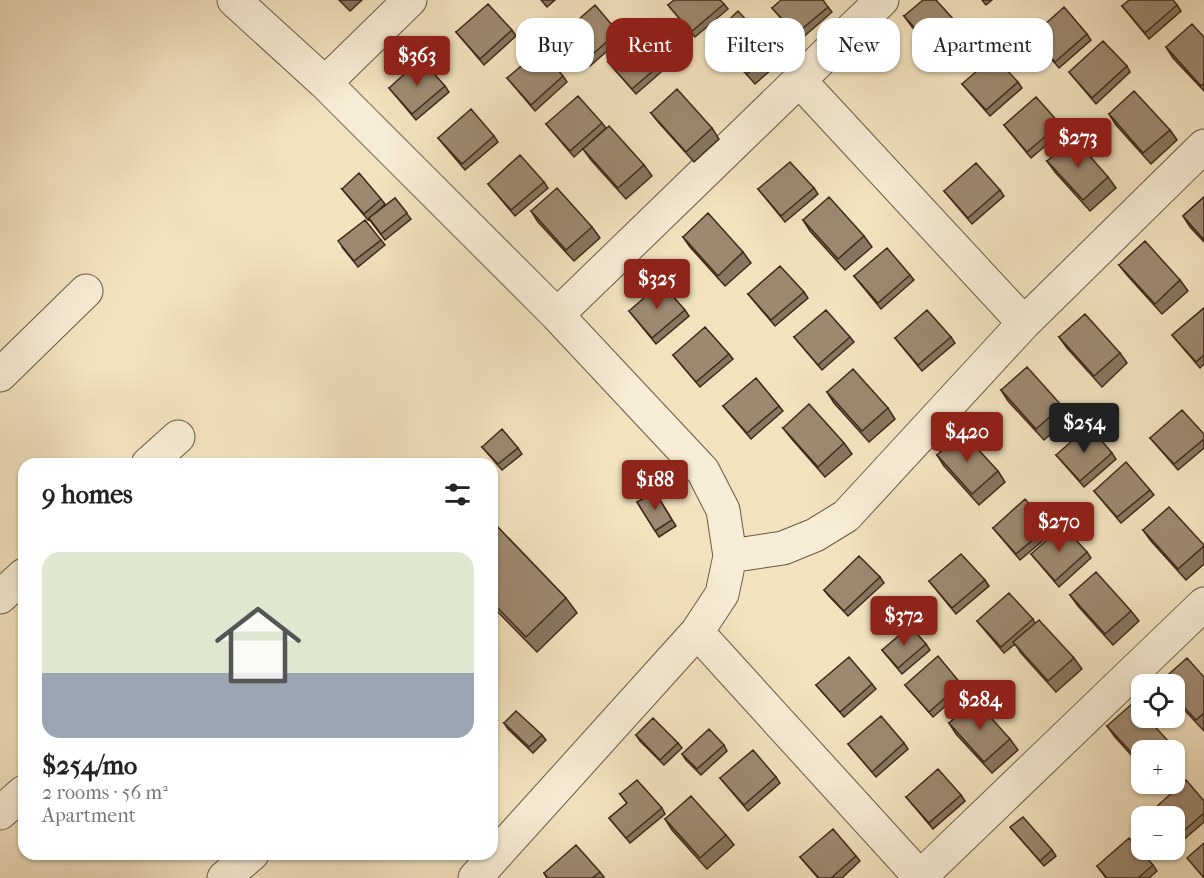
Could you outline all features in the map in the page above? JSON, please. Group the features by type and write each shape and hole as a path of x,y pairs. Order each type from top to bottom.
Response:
{"street":[{"path":"234,0 325,83 557,315 703,471 723,510 730,556 722,594 697,632 498,856"},
{"path":"325,83 410,0"},
{"path":"557,315 882,0"},
{"path":"800,80 1024,323"},
{"path":"730,556 783,548 815,535 846,516 1024,323 1204,147"},
{"path":"0,375 86,291"},
{"path":"155,458 178,437"},
{"path":"0,597 18,580"},
{"path":"697,632 921,878 1204,604"},
{"path":"0,813 18,797"},
{"path":"224,878 245,860"},
{"path":"479,877 494,860"}],"building":[{"path":"674,0 720,0 724,4 693,30 693,18 679,18 668,5"},
{"path":"781,0 823,0 828,7 805,26 805,18 781,18 772,8"},
{"path":"923,0 936,0 952,18 912,18 912,25 904,16"},
{"path":"1129,0 1173,0 1177,5 1145,33 1122,6"},
{"path":"488,4 512,30 480,59 456,32"},
{"path":"595,5 606,18 606,42 594,53 594,18 580,18"},
{"path":"1064,7 1087,34 1055,62 1053,60 1052,18"},
{"path":"738,11 744,18 731,18"},
{"path":"1192,24 1204,37 1204,83 1201,86 1166,47"},
{"path":"1103,41 1127,66 1092,98 1069,72"},
{"path":"421,59 445,86 412,114 389,88"},
{"path":"516,70 559,72 563,76 531,105 507,78"},
{"path":"617,72 651,72 632,89"},
{"path":"976,72 1009,72 1018,82 986,110 962,84"},
{"path":"677,89 712,128 686,152 651,113"},
{"path":"1134,91 1170,130 1143,153 1109,114"},
{"path":"578,96 602,123 570,151 546,124"},
{"path":"1036,97 1060,124 1027,152 1004,125"},
{"path":"471,109 494,136 462,164 438,138"},
{"path":"609,126 644,165 618,188 583,149"},
{"path":"1074,138 1108,177 1083,200 1047,161"},
{"path":"520,155 544,182 511,210 488,184"},
{"path":"790,162 814,188 781,216 758,189"},
{"path":"976,163 1000,190 968,218 944,191"},
{"path":"359,173 381,199 364,214 342,189"},
{"path":"557,188 592,227 566,250 531,211"},
{"path":"829,197 864,236 838,259 803,220"},
{"path":"1204,197 1204,240 1183,216"},
{"path":"395,198 407,213 381,234 369,218"},
{"path":"708,213 743,252 718,276 683,237"},
{"path":"365,220 381,240 354,261 338,241"},
{"path":"1145,241 1180,280 1155,304 1119,265"},
{"path":"887,248 910,275 878,303 854,276"},
{"path":"780,266 804,292 771,320 748,294"},
{"path":"661,283 685,310 652,338 629,311"},
{"path":"1204,308 1204,355 1196,362 1172,335"},
{"path":"826,310 850,337 818,365 794,337"},
{"path":"927,310 951,337 918,365 895,338"},
{"path":"1085,314 1120,353 1094,376 1059,337"},
{"path":"705,327 729,354 696,382 673,355"},
{"path":"1027,367 1062,406 1036,429 1001,390"},
{"path":"853,369 888,408 862,431 827,392"},
{"path":"756,378 779,406 747,433 723,406"},
{"path":"809,404 844,443 818,467 783,428"},
{"path":"1182,410 1204,434 1204,439 1174,464 1150,438"},
{"path":"1089,426 1112,453 1080,481 1056,455"},
{"path":"502,429 518,448 498,464 498,458 492,458 482,447"},
{"path":"962,432 998,471 972,494 937,455"},
{"path":"1126,462 1150,490 1117,517 1094,491"},
{"path":"655,492 672,520 655,531 637,502"},
{"path":"1025,499 1049,526 1016,554 993,528"},
{"path":"1169,507 1204,545 1178,569 1143,530"},
{"path":"1063,526 1087,552 1055,581 1031,554"},
{"path":"498,527 566,598 526,637 498,608"},
{"path":"961,554 985,580 952,608 929,581"},
{"path":"859,556 880,577 844,611 824,590"},
{"path":"1096,572 1131,611 1105,634 1070,595"},
{"path":"1009,593 1033,619 1001,647 977,621"},
{"path":"1039,620 1074,658 1048,681 1013,642"},
{"path":"910,626 926,644 898,668 882,650"},
{"path":"938,656 961,684 929,712 905,685"},
{"path":"849,657 872,684 840,712 816,685"},
{"path":"1187,658 1204,677 1204,713 1196,720 1185,708 1185,674 1169,674"},
{"path":"975,700 1010,739 984,762 949,723"},
{"path":"1131,705 1131,728 1156,728 1167,740 1131,740 1131,752 1107,726"},
{"path":"516,711 542,735 529,747 504,723"},
{"path":"881,716 904,743 872,772 848,744"},
{"path":"653,718 678,743 660,760 636,735"},
{"path":"709,729 724,745 697,769 682,754"},
{"path":"753,750 776,777 744,805 720,778"},
{"path":"938,769 961,795 929,823 906,797"},
{"path":"637,780 662,808 626,838 609,818 627,803 620,794"},
{"path":"1185,781 1204,801 1204,813 1185,830 1185,806 1157,806 1171,794 1185,794"},
{"path":"691,796 726,835 700,858 665,819"},
{"path":"1023,817 1052,850 1040,861 1010,827"},
{"path":"833,829 856,856 831,878 819,878 800,857"},
{"path":"1129,838 1131,860 1149,860 1153,865 1138,878 1107,878 1097,866"},
{"path":"1204,843 1204,878 1187,858"},
{"path":"576,845 600,872 592,878 548,878 544,873"}]}
